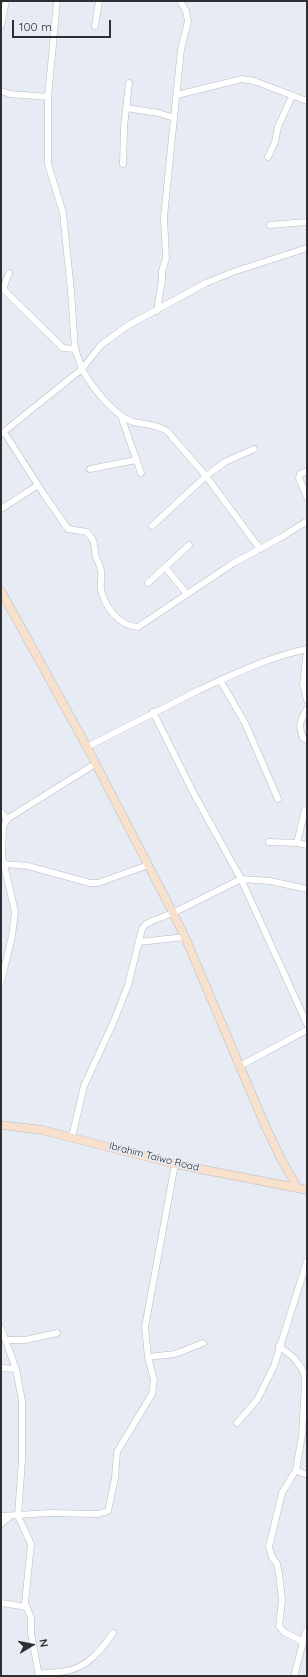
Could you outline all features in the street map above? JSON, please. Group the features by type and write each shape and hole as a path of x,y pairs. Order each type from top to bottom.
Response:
{"main road":[{"path":"1,591 87,747 185,937 264,1123 281,1159 297,1187"},
{"name":"Ibrahim Taiwo Road","path":"1,1124 42,1130 175,1164 307,1190"}],"street":[{"path":"1,26 6,1"},
{"path":"57,1 48,97 48,164 63,213 75,349 82,370 88,381 121,416 134,422 159,426 167,431 206,476 260,549"},
{"path":"95,26 99,1"},
{"path":"157,311 162,271 166,258 164,217 181,49 188,21 186,11 180,1"},
{"path":"177,95 242,79 254,81 307,101"},
{"path":"123,164 129,83"},
{"path":"1,92 48,97"},
{"path":"268,157 275,142 278,127 292,96"},
{"path":"126,108 159,113 174,118"},
{"path":"270,225 307,222"},
{"path":"307,248 212,280 127,326 101,345 82,370 2,433 68,529 87,532 91,536 95,544 96,555 101,571 101,589 104,600 111,611 124,624 131,627 138,627 232,564 307,521"},
{"path":"9,273 4,290 63,348 75,349"},
{"path":"121,416 141,473"},
{"path":"152,526 206,476 225,462 254,449"},
{"path":"90,469 136,460"},
{"path":"307,471 300,474 299,478 307,497"},
{"path":"1,509 38,485"},
{"path":"148,583 189,545"},
{"path":"165,567 187,594"},
{"path":"87,747 153,712 220,680 288,653 307,649 303,684 307,700"},
{"path":"220,680 244,723 278,800"},
{"path":"307,709 299,727 303,738 307,740"},
{"path":"153,712 194,794 241,879 307,1024"},
{"path":"1,982 12,936 15,912 4,864 2,842 3,828 7,819 95,764"},
{"path":"297,843 305,810"},
{"path":"1,812 7,819"},
{"path":"269,842 297,843 307,845"},
{"path":"4,864 28,866 90,883 98,883 148,865"},
{"path":"72,1137 84,1086 114,1021 128,985 142,930 146,924 173,913 241,879 270,881 307,889"},
{"path":"139,942 185,937"},
{"path":"240,1066 307,1030"},
{"path":"1,1516 50,1513 98,1514 108,1511 115,1478 117,1452 152,1394 154,1380 148,1357 145,1327 175,1164"},
{"path":"237,1423 257,1400 274,1366 279,1346 307,1261"},
{"path":"1,1328 16,1369 22,1401 22,1460 14,1516 26,1530 31,1544 25,1603 31,1618 31,1633 38,1675 71,1670 87,1662 101,1650 113,1633"},
{"path":"6,1340 25,1340 58,1333"},
{"path":"148,1357 175,1354 203,1343"},
{"path":"279,1346 294,1358 300,1366 304,1373 305,1384 302,1435 296,1470 282,1493 269,1547 272,1557 277,1564 279,1574 282,1600 279,1626 284,1632 303,1642"},
{"path":"1,1368 16,1369"},
{"path":"296,1470 307,1475"},
{"path":"1,1524 14,1516"},
{"path":"1,1602 27,1607"},
{"path":"294,1676 306,1631"}]}
